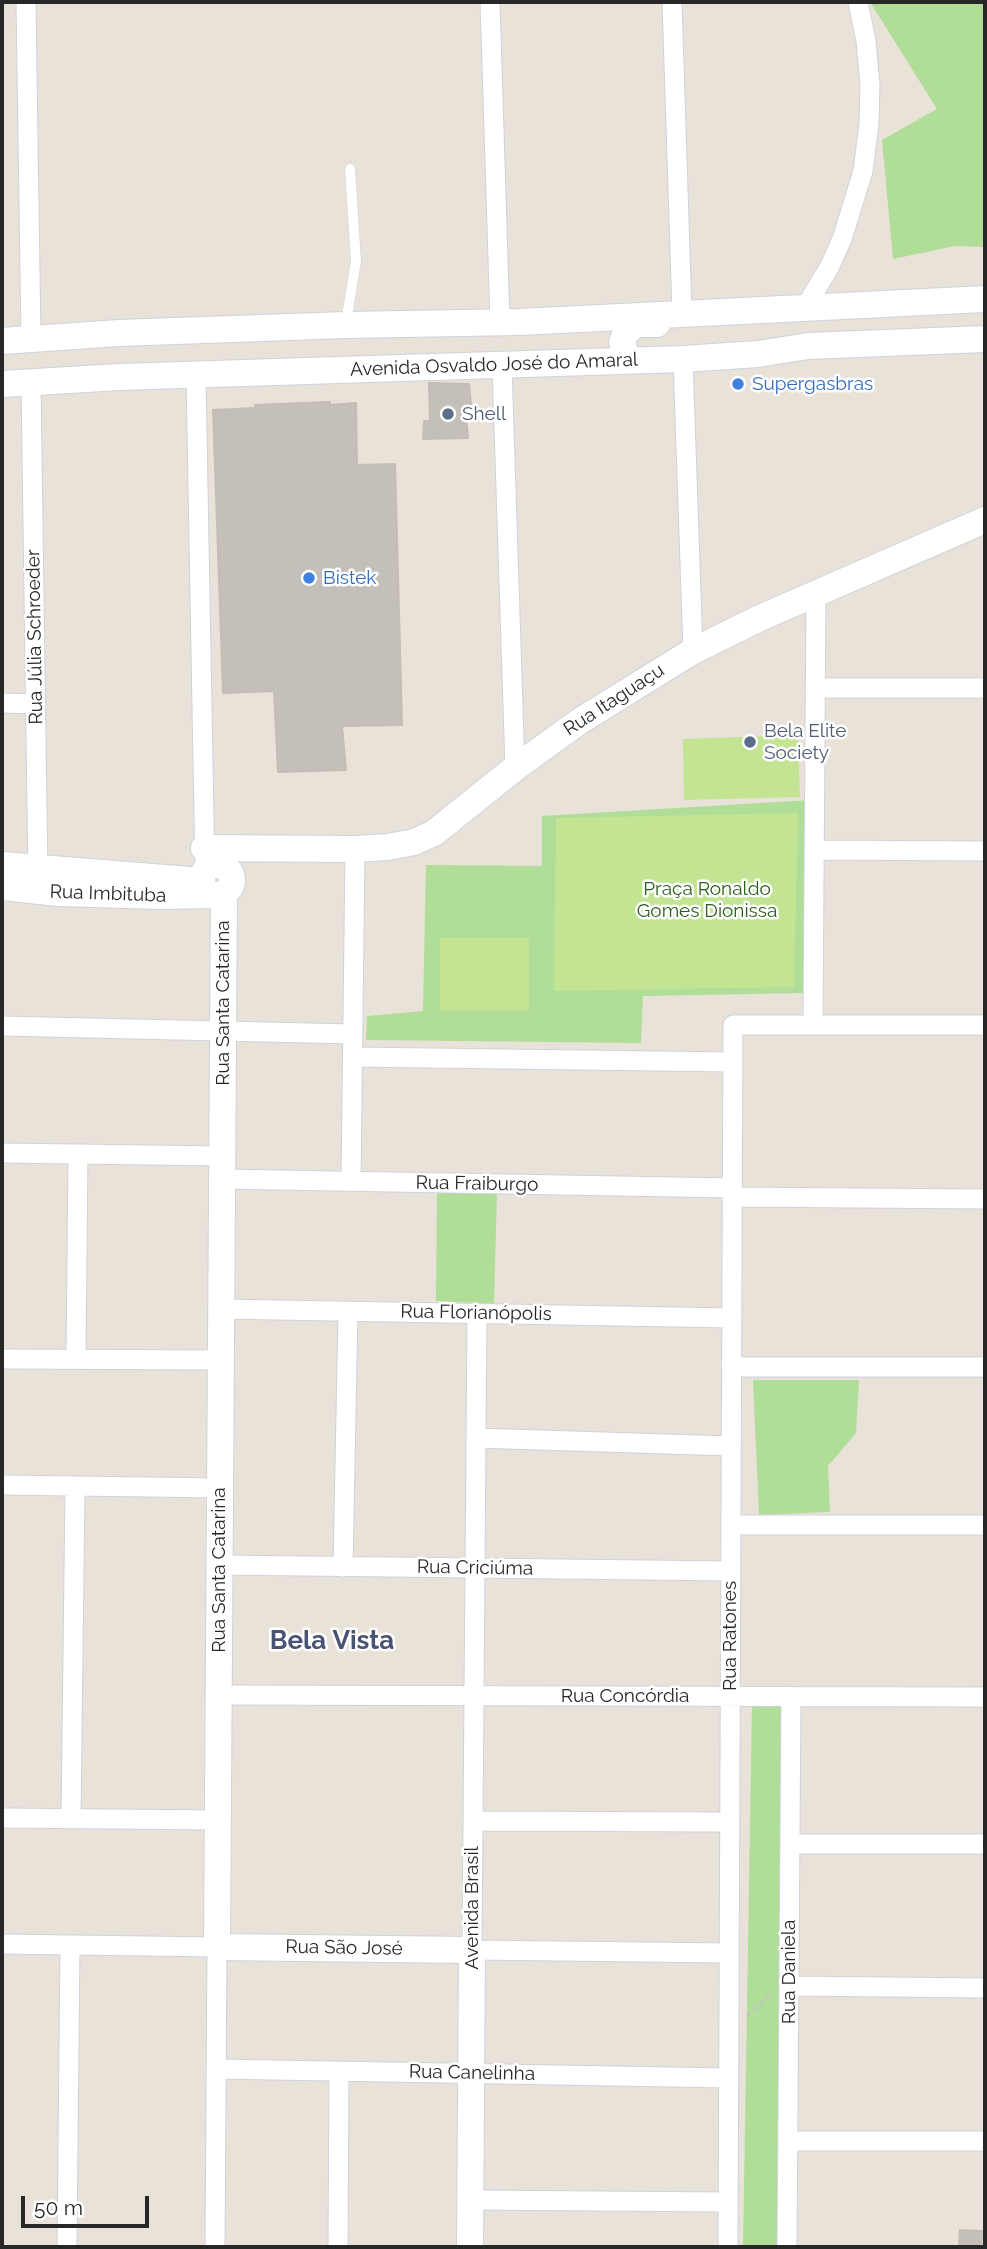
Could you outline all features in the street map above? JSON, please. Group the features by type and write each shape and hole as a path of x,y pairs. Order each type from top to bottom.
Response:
{"main road":[{"path":"2,341 120,333 500,323 985,299"},
{"path":"808,346 849,334 917,332 929,323 927,314 917,301"},
{"path":"631,360 622,342 626,332 636,324 689,323 723,313"},
{"path":"119,377 110,372 102,360 108,345 120,333"},
{"name":"Avenida Osvaldo José do Amaral","path":"2,384 119,377 684,359 758,354 808,346 985,339"},
{"name":"Rua Itaguaçu","path":"213,877 237,860 247,848 355,849 400,845 434,833 515,768 580,721 693,651 985,520"},
{"path":"2,864 38,880 213,877"},
{"name":"Rua Santa Catarina","path":"213,877 223,1031 217,1947"},
{"name":"Rua Imbituba","path":"2,887 38,880"},
{"name":"Rua São José","path":"217,1947 472,1950"},
{"name":"Avenida Brasil","path":"470,2247 472,1950"}],"street":[{"path":"26,2 31,340"},
{"path":"490,2 500,323"},
{"path":"672,2 682,313"},
{"path":"804,309 830,266 842,239 863,171 870,124 870,85 866,41 858,2"},
{"path":"684,359 693,651"},
{"path":"502,366 515,768"},
{"name":"Rua Santa Catarina","path":"196,376 213,877"},
{"name":"Rua Júlia Schroeder","path":"31,383 38,880"},
{"path":"816,594 813,1025 985,1026"},
{"path":"815,688 985,688"},
{"path":"2,704 36,704"},
{"path":"351,1181 355,849"},
{"path":"814,850 985,851"},
{"name":"Rua Ratones","path":"728,2247 733,1024 813,1025"},
{"path":"2,1026 353,1034"},
{"path":"352,1057 733,1062"},
{"name":"Rua Fraiburgo","path":"2,1153 78,1154 351,1181 985,1199"},
{"path":"76,1360 78,1154"},
{"name":"Rua Florianópolis","path":"221,1309 732,1318"},
{"path":"343,1567 348,1311"},
{"name":"Avenida Brasil","path":"472,1950 477,1314"},
{"path":"2,1359 221,1360"},
{"path":"732,1367 985,1367"},
{"path":"476,1438 731,1446"},
{"path":"2,1485 220,1488"},
{"path":"71,1819 75,1486"},
{"path":"731,1525 985,1525"},
{"name":"Rua Criciúma","path":"219,1565 730,1571"},
{"name":"Rua Concórdia","path":"218,1695 985,1697"},
{"name":"Rua Daniela","path":"787,2247 791,1696"},
{"path":"2,1818 218,1820"},
{"path":"473,1821 722,1822 729,1827"},
{"path":"790,1844 985,1844"},
{"path":"2,1944 217,1947"},
{"path":"67,2247 70,1945"},
{"name":"Rua Santa Catarina","path":"215,2247 217,1947"},
{"path":"472,1950 729,1953"},
{"path":"789,1982 985,1988"},
{"name":"Rua Canelinha","path":"216,2069 728,2078"},
{"path":"338,2247 339,2071"},
{"path":"788,2141 985,2141"},
{"path":"471,2200 728,2202"}],"lane":[{"path":"345,325 356,261 350,169"}],"path":[{"path":"729,2033 789,1982"}],"green space":[{"path":"870,2 985,2 985,247 955,246 893,259 882,140 937,109"},
{"path":"798,735 800,797 684,800 683,739"},
{"name":"Praça Ronaldo Gomes Dionissa","path":"811,800 805,993 643,996 641,1043 366,1040 367,1016 423,1011 426,865 542,866 542,816"},
{"path":"798,813 794,987 554,991 556,818"},
{"path":"440,938 529,938 529,1011 440,1011"},
{"path":"437,1190 497,1192 494,1304 436,1301"},
{"path":"753,1380 859,1380 856,1433 828,1466 830,1512 759,1515"},
{"path":"782,1703 779,2247 743,2247 752,1704"}],"building":[{"name":"Shell","path":"429,383 469,384 471,405 465,406 468,438 423,439 424,421 430,421"},
{"name":"Bistek","path":"330,402 330,405 356,403 357,465 395,464 402,725 342,726 346,770 278,772 274,691 223,693 213,410 255,408 255,405"},
{"path":"960,2230 982,2231 981,2247 959,2247"}],"place":[{"name":"Supergasbras","path":"738,384"},
{"name":"Shell","path":"448,414"},
{"name":"Bistek","path":"309,578"},
{"name":"Bela Elite Society","path":"750,742"}],"district":[{"name":"Bela Vista","path":"332,1641"}]}
